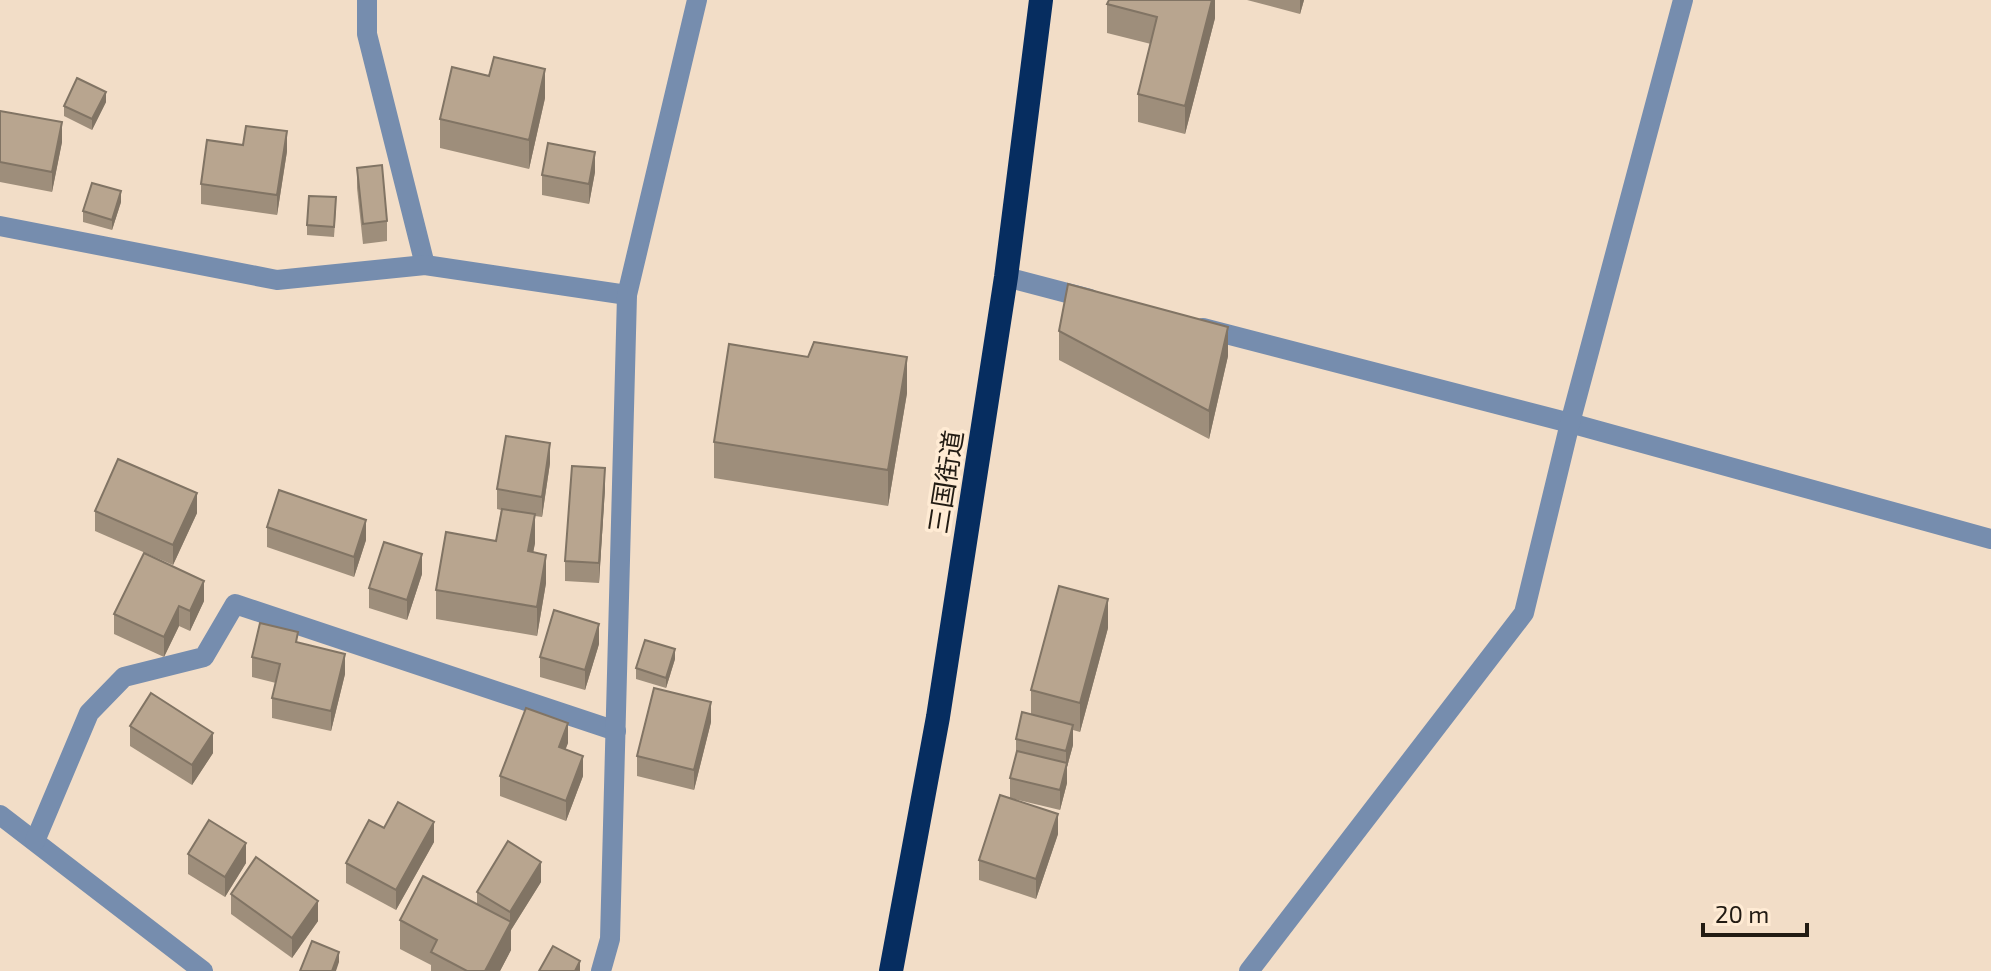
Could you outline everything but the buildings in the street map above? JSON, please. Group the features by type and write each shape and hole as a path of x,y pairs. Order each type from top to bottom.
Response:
{"highway":[{"name":"三国街道","path":"891,971 938,717 1006,277 1041,0"}],"street":[{"path":"367,0 367,34 425,265"},
{"path":"601,971 610,939 627,295 697,0"},
{"path":"1249,971 1524,613 1570,423 1683,0"},
{"path":"0,226 277,280 425,265 627,295"},
{"path":"1006,277 1110,304"},
{"path":"1182,322 1570,423 1991,539"},
{"path":"35,841 89,713 124,677 204,657 235,604 616,731"},
{"path":"0,815 203,971"}]}
